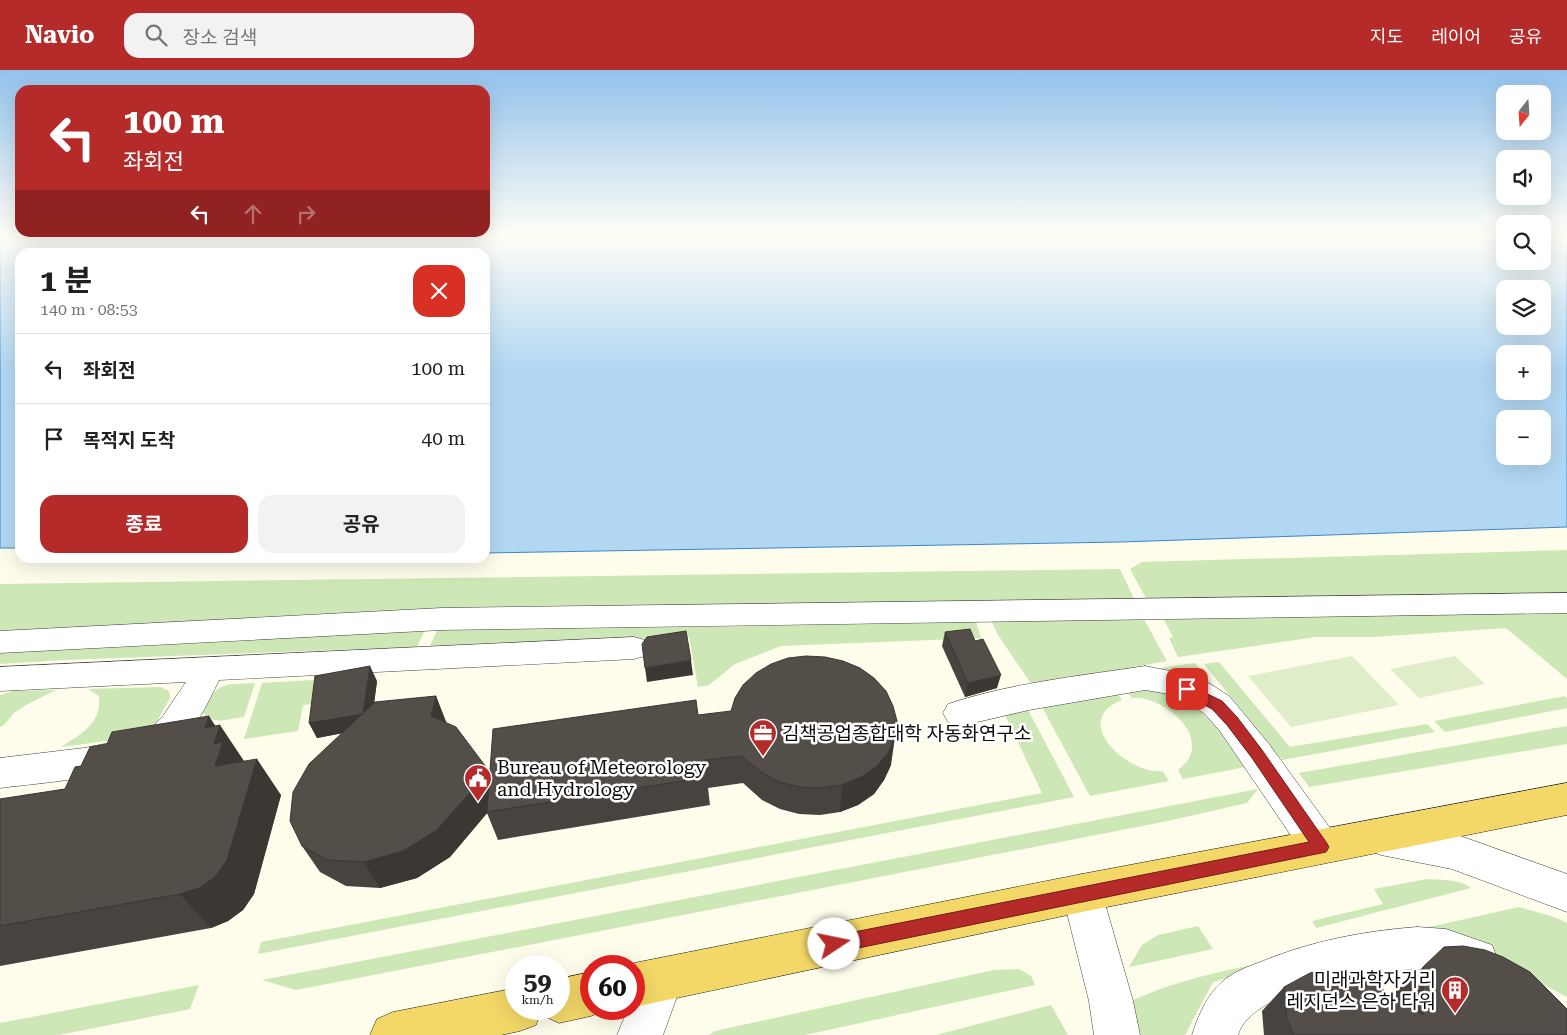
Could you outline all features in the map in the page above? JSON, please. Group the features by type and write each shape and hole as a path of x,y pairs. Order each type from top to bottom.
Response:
{"main road":[{"path":"648,982 1082,893 1567,799"},
{"path":"393,1035 505,1012"}],"street":[{"path":"0,642 442,619 1567,603"},
{"path":"0,679 634,648"},
{"path":"0,773 131,754 158,743 175,726 209,670"},
{"path":"960,713 1029,697 1145,678 1174,683 1200,694 1217,705 1232,721 1321,847"},
{"path":"1375,836 1452,851 1567,893"},
{"path":"1082,893 1111,1001 1116,1035"},
{"path":"1215,1035 1217,1023 1241,995 1274,978 1330,961 1395,951 1438,948 1477,960 1508,975"},
{"path":"640,1035 648,982"}],"green space":[{"path":"1567,550 1567,595 1148,602 1130,569 1142,562"},
{"path":"1120,569 1136,603 0,634 0,584"},
{"path":"1567,610 1567,679 1506,628 1374,637 1316,637 1178,657 1169,638 1173,637 1161,614"},
{"path":"1141,614 1167,661 1032,685 998,635 990,618"},
{"path":"975,619 981,638 781,646 735,664 709,685 698,687 689,637 430,646 438,628"},
{"path":"426,628 417,647 0,664 0,650"},
{"path":"1352,656 1399,705 1291,727 1248,676"},
{"path":"1455,656 1485,684 1419,698 1390,669"},
{"path":"1219,662 1290,747 1427,724 1435,732 1282,760 1204,664"},
{"path":"1195,663 1220,694 1182,674 1159,668"},
{"path":"330,679 319,703 303,705 298,731 244,739 262,683"},
{"path":"255,683 244,717 215,720 206,716 202,711 207,701 217,689 229,685"},
{"path":"160,687 169,691 170,698 155,725 145,731 121,739 61,747 83,733 94,721 99,706 99,696 88,689"},
{"path":"56,690 26,705 14,713 0,727 0,695 13,691"},
{"path":"1152,690 1183,700 1207,717 1227,740 1246,767 1183,779 1178,770 1189,759 1192,747 1190,734 1172,712 1159,704 1145,699 1132,698 1128,693"},
{"path":"1118,694 1122,700 1107,709 1101,720 1102,732 1109,744 1120,756 1134,764 1149,770 1163,771 1169,781 1090,796 1042,707"},
{"path":"1565,696 1567,698 1567,708 1445,732 1434,721"},
{"path":"1026,706 1074,797 258,954 261,942 1042,793 1003,711"},
{"path":"1567,726 1567,744 1309,787 1299,773"},
{"path":"1258,789 1247,803 1168,821 296,990 262,980"},
{"path":"1427,879 1456,881 1471,888 1316,928 1312,921 1383,904 1374,889"},
{"path":"1519,907 1554,917 1567,923 1567,997 1518,971 1425,928"},
{"path":"1198,926 1213,949 1129,967 1142,945 1158,935"},
{"path":"1301,955 1213,982 1185,1035 1136,1035 1131,1013 1133,1000 1195,978"},
{"path":"1019,969 1031,976 1035,985 805,1035 709,1035 715,1031 994,970"},
{"path":"199,985 190,1009 59,1035 0,1035 0,1023"},
{"path":"1051,1005 1068,1035 936,1035"}],"water":[{"path":"0,281 15,281 15,548 0,548"},
{"path":"490,281 1496,281 1496,335 1551,335 1551,281 1567,281 1567,527 1121,542 490,553"}],"building":[{"path":"970,629 975,641 983,639 1001,675 968,683 945,632"},
{"path":"686,631 691,660 645,668 642,644 647,637"},
{"path":"806,656 825,657 843,661 860,668 874,678 886,691 893,706 897,721 895,737 888,753 877,766 861,777 842,785 821,788 800,787 779,782 761,772 741,756 705,760 707,777 487,812 493,729 696,700 698,715 731,711 735,698 743,685 756,673 771,664 788,658"},
{"path":"370,666 363,714 309,723 315,676"},
{"path":"436,696 431,716 456,727 489,771 437,830 403,851 364,862 328,860 302,846 290,821 293,792 309,764 375,702"},
{"path":"209,716 205,728 220,725 214,744 223,742 215,766 257,759 227,860 215,877 199,888 180,894 0,926 0,799 65,789 75,767 81,766 90,747 107,744 112,732"},
{"path":"1463,946 1485,950 1503,957 1530,972 1567,1009 1567,1035 1294,1035 1287,1019 1284,987 1310,973 1322,970 1366,979 1423,1015 1423,967 1444,947"}],"place":[{"name":"김책공업종합대학 자동화연구소","path":"763,757"},
{"name":"Bureau of Meteorology and Hydrology","path":"478,802"},
{"name":"미래과학자거리 레지던스 은하 타워","path":"1455,1014"}],"route":[{"path":"834,944 1082,893 1321,847 1232,721 1217,705 1200,694 1187,689"}]}
